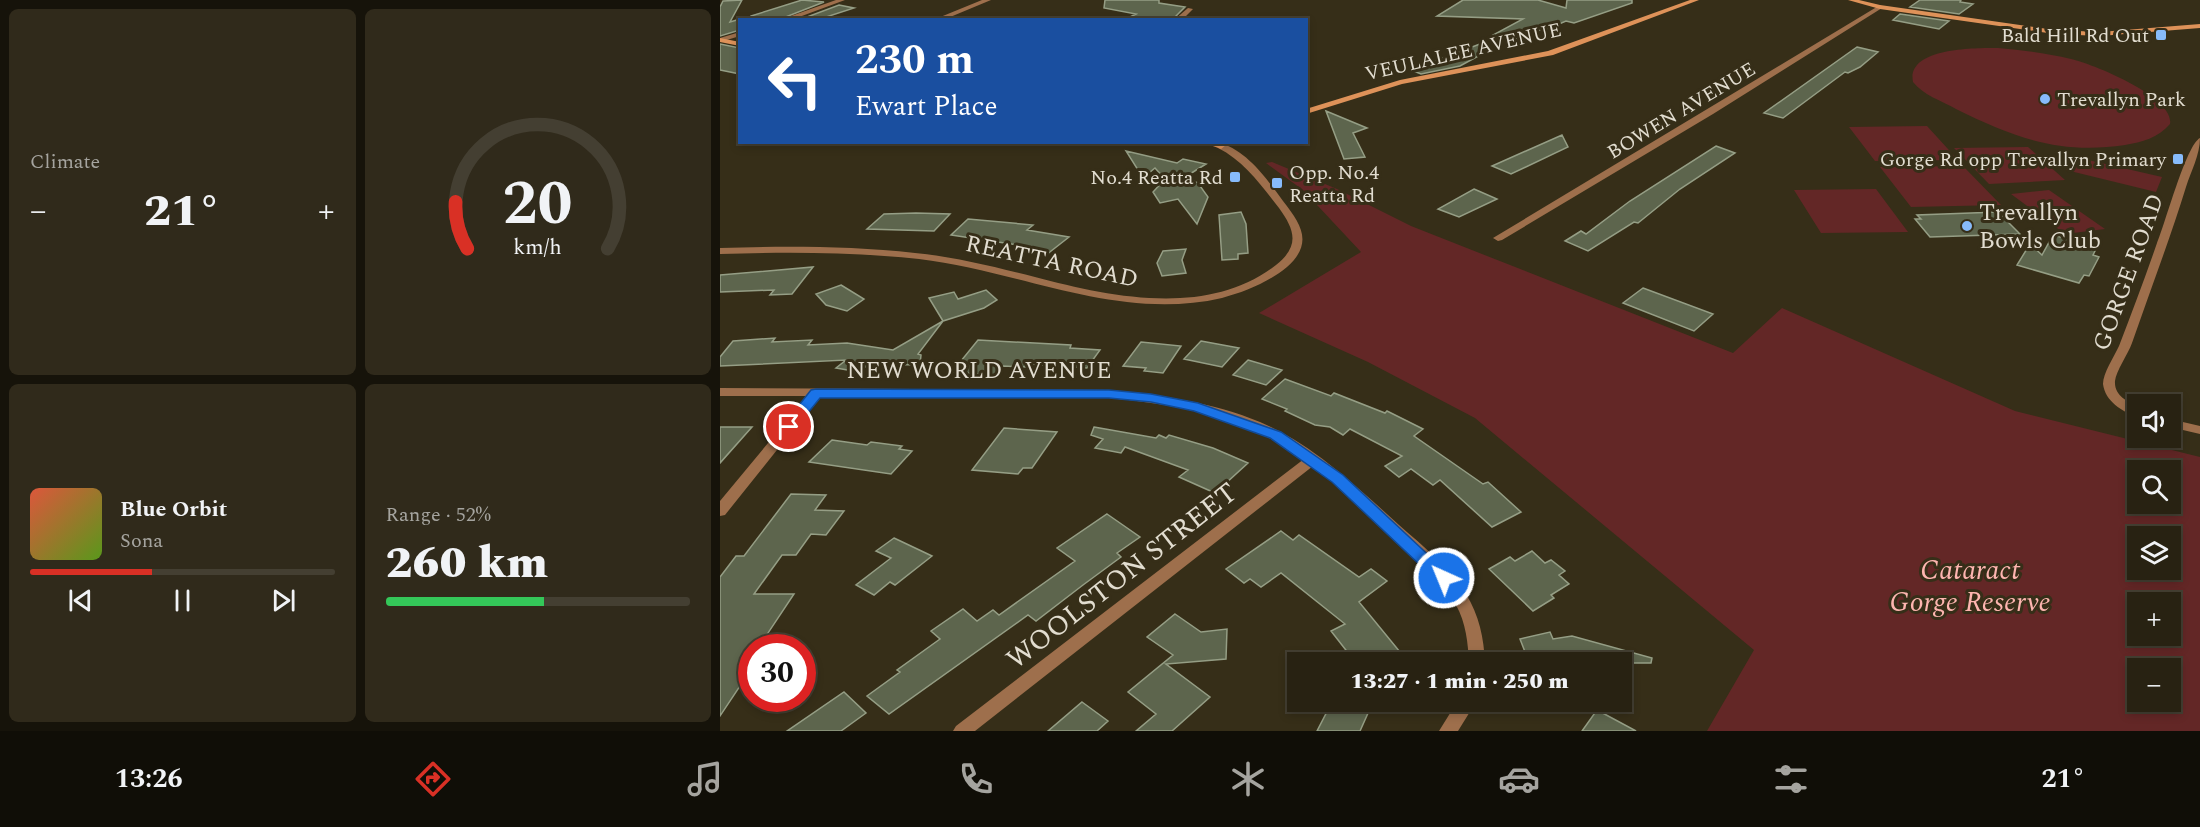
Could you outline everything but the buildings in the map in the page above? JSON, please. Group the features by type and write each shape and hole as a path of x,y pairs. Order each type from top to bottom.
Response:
{"street":[{"path":"789,18 842,0"},
{"path":"941,18 987,0"},
{"name":"VEULALEE AVENUE","path":"1308,111 1400,82 1550,52 1696,0"},
{"path":"1851,0 1880,7 2055,32 2100,34 2200,26"},
{"name":"BOWEN AVENUE","path":"1498,238 1690,124 1880,7"},
{"path":"1179,18 1190,9"},
{"path":"720,40 738,35"},
{"path":"720,40 738,44"},
{"name":"GORGE ROAD","path":"2127,407 2117,401 2111,393 2109,381 2124,348 2167,232 2190,161 2200,141"},
{"name":"REATTA ROAD","path":"720,251 838,249 895,253 967,264 1064,289 1144,303 1183,301 1214,296 1245,287 1268,276 1285,264 1299,242 1299,233 1294,221 1240,158 1224,144"},
{"name":"NEW WORLD AVENUE","path":"720,392 1066,393 1151,398 1198,407 1236,419 1276,435 1312,460 1381,517 1435,567 1455,590 1468,613 1477,640 1477,652"},
{"path":"720,511 816,393"},
{"path":"2181,426 2200,430"},
{"name":"WOOLSTON STREET","path":"962,731 1312,460"},
{"path":"1448,731 1460,712"}],"green space":[{"name":"Trevallyn Park","path":"1975,48 1998,48 2062,57 2082,62 2113,75 2131,83 2160,103 2168,114 2170,124 2155,136 2131,144 2079,148 2058,145 1997,128 1927,94 1913,82 1914,70 1920,62 1931,56"},
{"path":"1927,126 1958,160 1875,161 1849,127"},
{"path":"2028,147 2065,180 1989,184 1954,148"},
{"path":"2075,157 2162,177 2156,192 2066,170"},
{"name":"Cataract Gorge Reserve","path":"1272,162 1337,189 1411,226 1733,353 1782,308 2015,411 2127,439 2127,448 2164,448 2200,457 2200,731 1707,731 1754,650 1475,418 1368,362 1259,313 1361,252 1303,190 1266,163"},
{"path":"1963,166 2001,205 1911,207 1880,167"},
{"path":"1876,189 1908,232 1821,233 1794,190"},
{"path":"2049,190 2105,229 2065,234 2011,194"}],"place":[{"name":"Bald Hill Rd Out","path":"2161,35"},
{"name":"Trevallyn Park","path":"2045,99"},
{"name":"Gorge Rd opp Trevallyn Primary","path":"2178,159"},
{"name":"No.4 Reatta Rd","path":"1235,177"},
{"name":"Opp. No.4 Reatta Rd","path":"1277,183"},
{"name":"Trevallyn Bowls Club","path":"1967,226"}],"route":[{"path":"789,427 816,393 1109,394 1151,398 1198,407 1276,435 1294,447 1338,479 1435,567 1444,578"}]}
